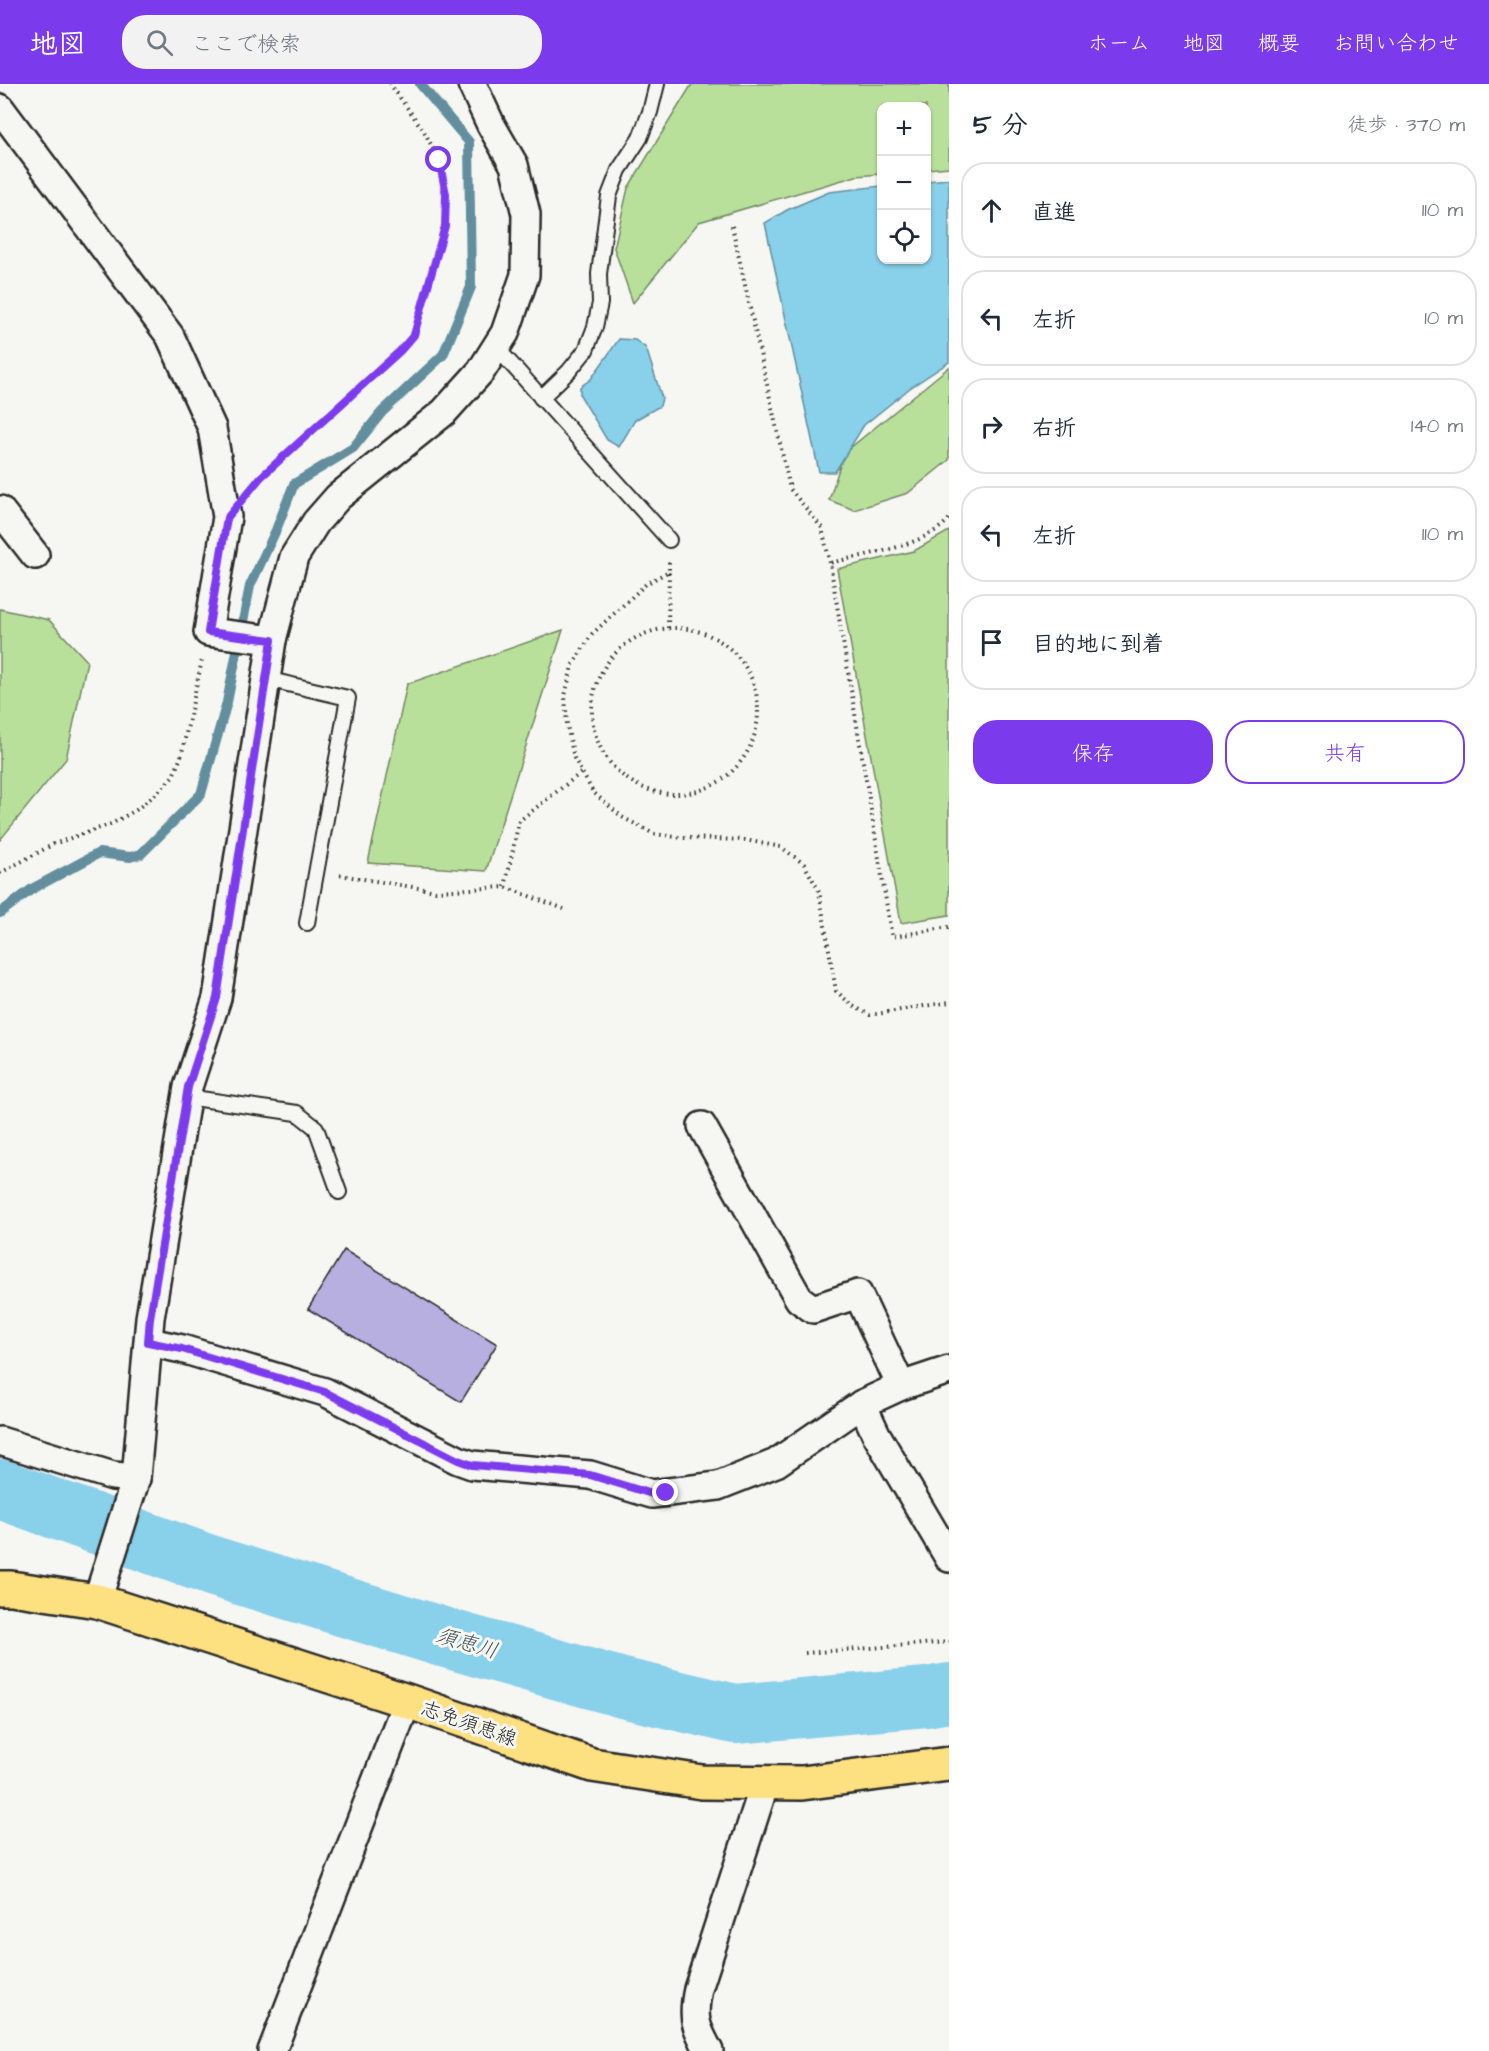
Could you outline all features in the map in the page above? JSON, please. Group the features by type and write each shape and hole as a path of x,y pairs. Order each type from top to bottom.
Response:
{"main road":[{"name":"志免須恵線","path":"0,1588 96,1601 407,1701 592,1765 702,1782 802,1783 949,1764"}],"street":[{"path":"96,1601 136,1478 152,1307 187,1097 217,998 272,640 294,557 316,522 338,497 444,411 481,370 505,333 525,275 526,214 514,165 491,125 472,84"},
{"path":"0,108 170,336 212,428 227,518 208,632 272,640"},
{"path":"0,510 35,555"},
{"path":"702,1125 799,1299 813,1309 858,1294 901,1386"},
{"path":"148,1342 182,1349 325,1392 472,1465 590,1475 652,1494 718,1486 776,1463 862,1404 901,1386 949,1370"},
{"path":"862,1404 876,1434 949,1558"},
{"path":"0,1440 113,1476 136,1478"},
{"path":"272,2051 407,1701"},
{"path":"709,2051 698,2031 693,2010 701,1978 765,1783"}],"lane":[{"path":"542,398 570,371 586,351 595,327 600,303 599,274 609,196 619,171 640,138 657,84"},
{"path":"496,347 669,540"},
{"path":"266,680 348,698 307,923"},
{"path":"187,1097 297,1113 316,1128 339,1192"}],"path":[{"path":"227,518 261,477 400,351 414,335 445,226 446,194 439,160 424,131 390,84"},
{"path":"732,226 790,489 822,528 830,563 892,937 949,927"},
{"path":"830,563 920,540 940,529 949,519"},
{"path":"668,628 669,540"},
{"path":"669,571 646,584 592,634 572,666 565,696 567,725 574,758 593,792 622,817 654,834 683,838 745,840 781,847 804,864 819,891 836,991 853,1006 870,1015 949,1002"},
{"path":"668,628 694,630 719,640 739,657 752,680 758,706 755,732 745,756 725,777 700,791 671,795 643,789 619,774 601,752 592,725 592,696 603,669 619,648 642,634 668,628"},
{"path":"0,873 54,844 111,824 136,810 173,776 181,757 208,632"},
{"path":"505,886 519,821 582,772"},
{"path":"316,871 436,891 505,886 564,909"},
{"path":"805,1653 949,1642"}],"green space":[{"path":"692,84 949,84 949,167 931,169 931,102 877,102 877,174 856,176 699,222 633,303 614,248 628,188"},
{"path":"949,367 949,460 908,493 854,510 829,500 844,453"},
{"path":"949,531 949,915 901,923 837,569 914,551"},
{"path":"0,609 49,620 87,661 66,759 0,840"},
{"path":"563,630 486,871 368,863 407,684"}],"water":[{"path":"949,179 949,362 910,388 864,425 835,472 819,472 765,223 787,210 829,192 877,186 877,264 931,264 931,181"},
{"path":"619,339 635,340 646,348 662,398 660,406 635,420 619,447 607,440 580,395 580,387 591,379"}],"building":[{"path":"344,1250 497,1344 461,1402 308,1309"}],"waterway":[{"path":"0,913 32,889 99,853 130,857 141,854 201,794 227,702 250,586 294,484 353,448 382,412 443,355 471,287 469,142 420,84"},
{"name":"須恵川","path":"0,1489 215,1567 446,1638 623,1688 735,1714 949,1693"}],"route":[{"path":"439,160 446,194 445,226 414,335 400,351 261,477 227,518 208,632 272,640 217,998 188,1087 148,1342 182,1349 325,1392 472,1465 590,1475 652,1494 666,1493"}]}
